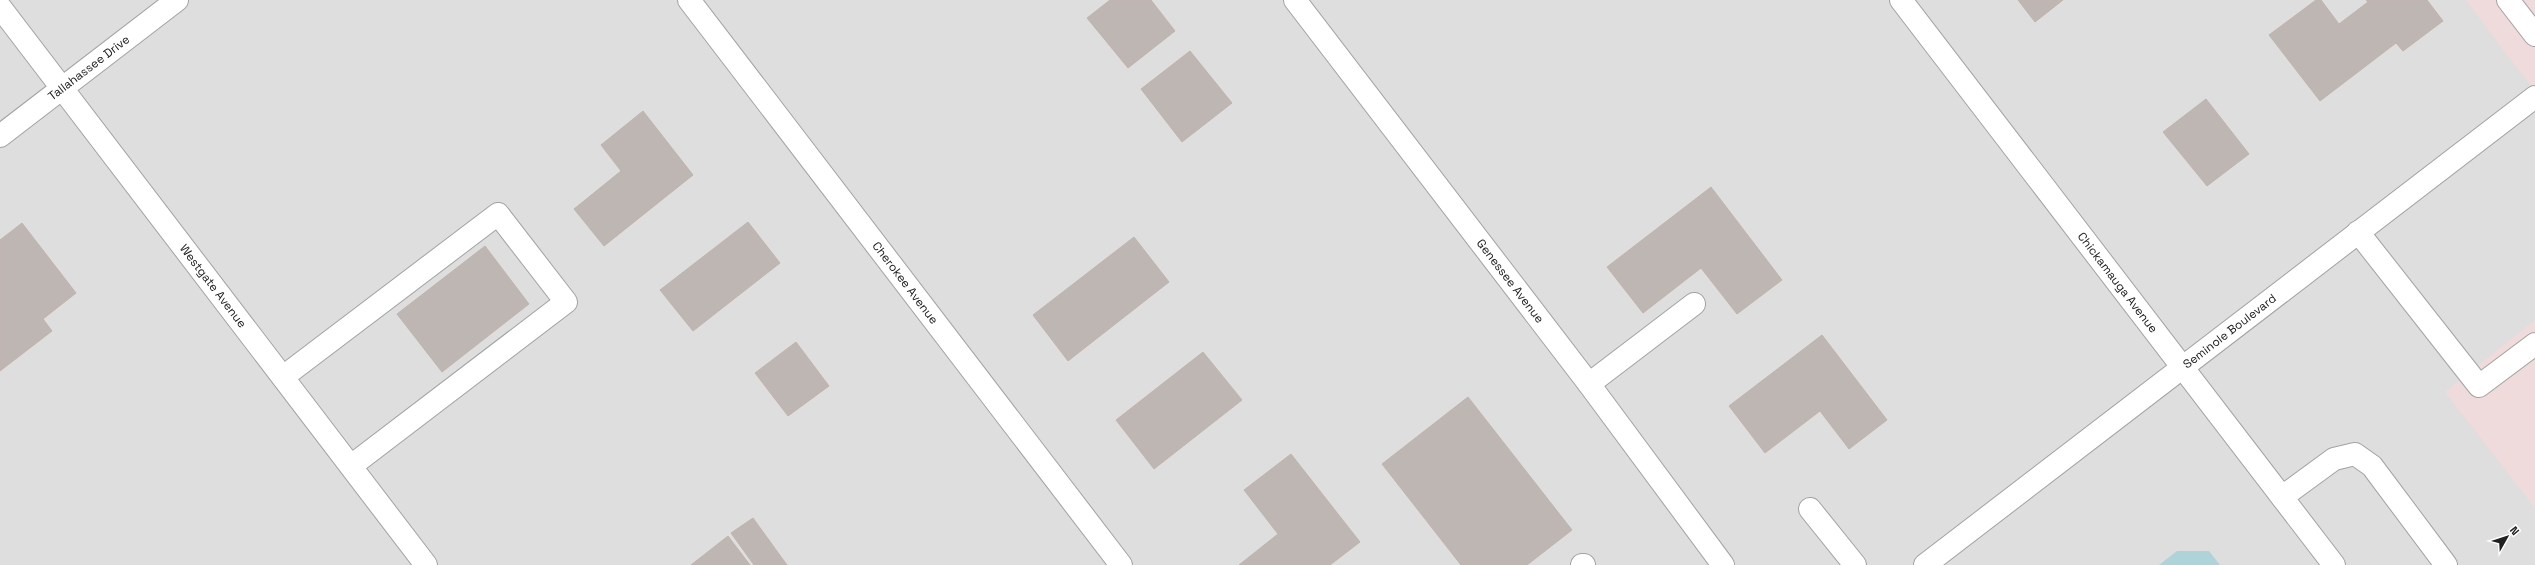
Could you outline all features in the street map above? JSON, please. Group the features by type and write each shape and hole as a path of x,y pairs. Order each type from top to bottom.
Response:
{"street":[{"name":"Tallahassee Drive","path":"0,136 177,0"},
{"name":"Cherokee Avenue","path":"689,0 1121,565"},
{"name":"Genessee Avenue","path":"1295,0 1589,384 1723,565"},
{"name":"Chickamauga Avenue","path":"1901,0 2334,565"},
{"path":"2508,0 2533,27"},
{"name":"Westgate Avenue","path":"0,7 426,565"},
{"name":"Seminole Boulevard","path":"1925,565 2535,97"},
{"path":"283,377 498,214 566,302 350,466"},
{"path":"2358,232 2479,386 2535,344"},
{"path":"1589,384 1694,304"},
{"path":"2282,497 2334,459 2355,454 2372,466 2446,565"},
{"path":"1810,509 1855,565"}],"shaded area":[{"path":"0,0 2535,0 2535,565 0,565"},
{"path":"2466,0 2535,0 2535,90 2506,54"},
{"path":"2535,320 2535,508 2445,392"}],"water":[{"path":"2177,551 2209,551 2220,565 2159,565"}],"building":[{"path":"1110,0 1151,0 1175,31 1128,68 1087,18"},
{"path":"2018,0 2063,0 2035,22"},
{"path":"2316,0 2321,0 2339,24 2368,2 2366,0 2427,0 2443,21 2403,51 2396,43 2320,101 2269,35"},
{"path":"1190,51 1232,103 1182,142 1141,89"},
{"path":"2206,99 2249,154 2207,186 2163,132"},
{"path":"643,111 693,175 604,246 574,209 621,171 601,145"},
{"path":"1711,187 1782,280 1737,314 1701,268 1643,313 1607,267"},
{"path":"748,222 780,263 693,331 660,290"},
{"path":"22,223 76,293 43,319 52,331 0,371 0,240"},
{"path":"1134,237 1169,282 1068,361 1033,315"},
{"path":"485,246 529,304 442,372 397,314"},
{"path":"1822,335 1887,420 1849,449 1820,411 1765,453 1729,406"},
{"path":"796,342 829,386 788,416 755,373"},
{"path":"1203,352 1242,400 1154,469 1116,420"},
{"path":"1468,397 1572,530 1527,565 1461,565 1382,464"},
{"path":"1291,454 1360,542 1330,565 1239,565 1278,534 1244,490"},
{"path":"753,518 787,565 754,565 731,533"},
{"path":"728,536 750,565 691,565"}]}
